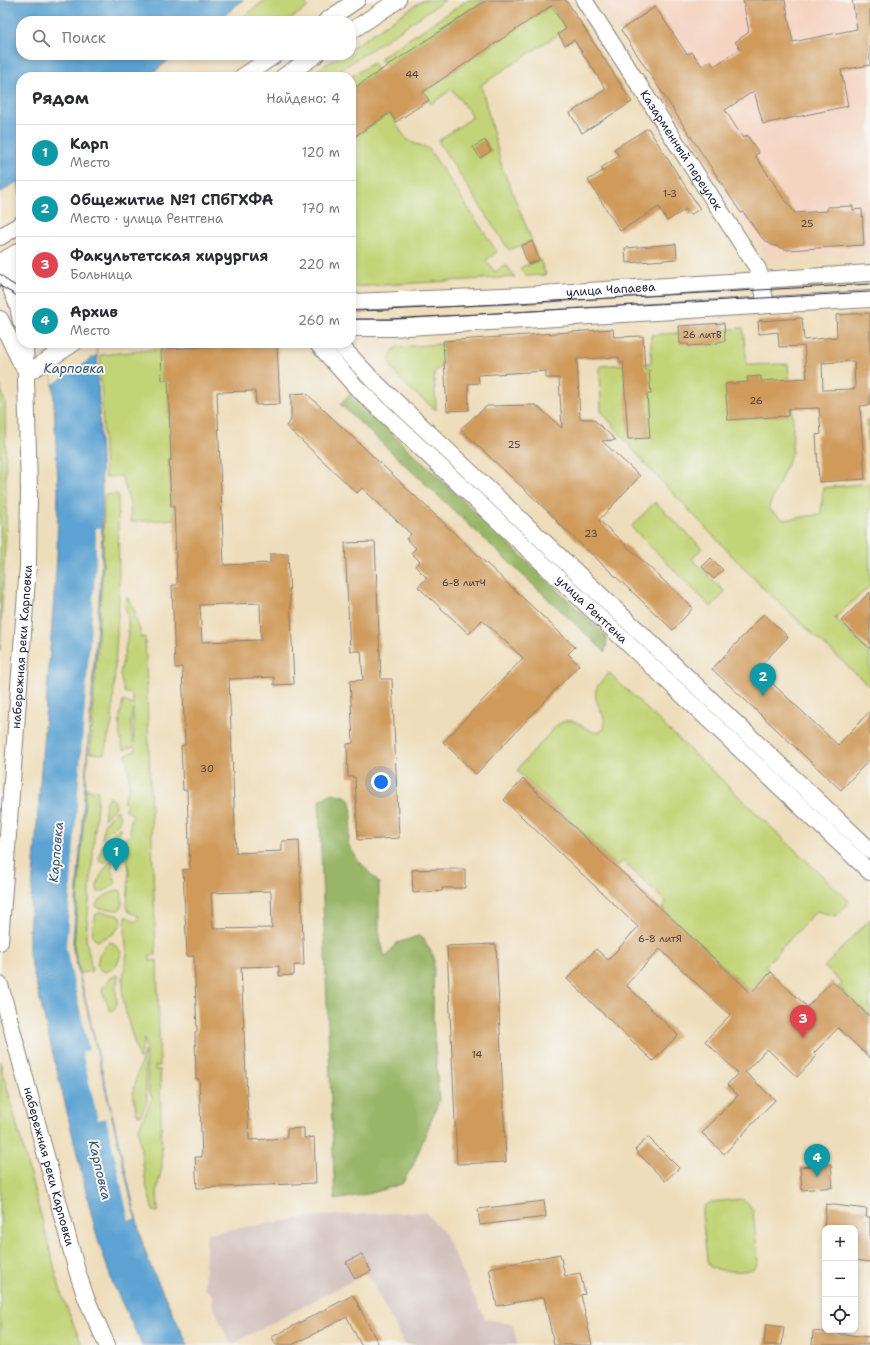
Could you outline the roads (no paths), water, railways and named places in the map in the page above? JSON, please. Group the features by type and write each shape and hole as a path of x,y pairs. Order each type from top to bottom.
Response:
{"street":[{"path":"333,16 357,0"},
{"path":"356,29 398,0"},
{"name":"Казарменный переулок","path":"584,0 754,262 762,280 766,306"},
{"path":"250,72 268,60"},
{"path":"290,72 308,60"},
{"path":"0,237 16,227"},
{"path":"0,261 16,253"},
{"path":"0,261 16,269"},
{"path":"0,261 16,299"},
{"name":"улица Чапаева","path":"356,302 502,296 870,273"},
{"path":"0,295 16,304"},
{"name":"улица Чапаева","path":"356,328 392,328 870,299"},
{"name":"набережная реки Карповки","path":"0,319 26,374"},
{"name":"набережная реки Карповки","path":"0,942 28,566 29,489 24,348"},
{"path":"26,374 66,348"},
{"name":"улица Рентгена","path":"321,348 355,386 870,872"},
{"name":"улица Рентгена","path":"343,348 373,380 870,850"},
{"name":"набережная реки Карповки","path":"0,985 77,1271 86,1298 107,1345"}],"water":[{"path":"0,0 243,0 223,16 16,16 16,60 169,60 154,72 16,72 16,182 0,193"},
{"name":"Карповка","path":"48,348 96,348 102,490 102,564 73,947 141,1238 149,1263 188,1345 142,1345 113,1284 97,1237 29,954 29,931 57,557 58,485 53,384"}],"tram line":[{"path":"0,274 16,286"},
{"path":"356,311 870,284"},
{"path":"0,286 16,295"},
{"path":"356,319 389,319 870,292"}],"place":[{"name":"Общежитие №1 СПбГХФА","path":"763,696"},
{"name":"Карп","path":"116,871"},
{"name":"Факультетская хирургия","path":"803,1038"},
{"name":"Архив","path":"817,1177"}]}
